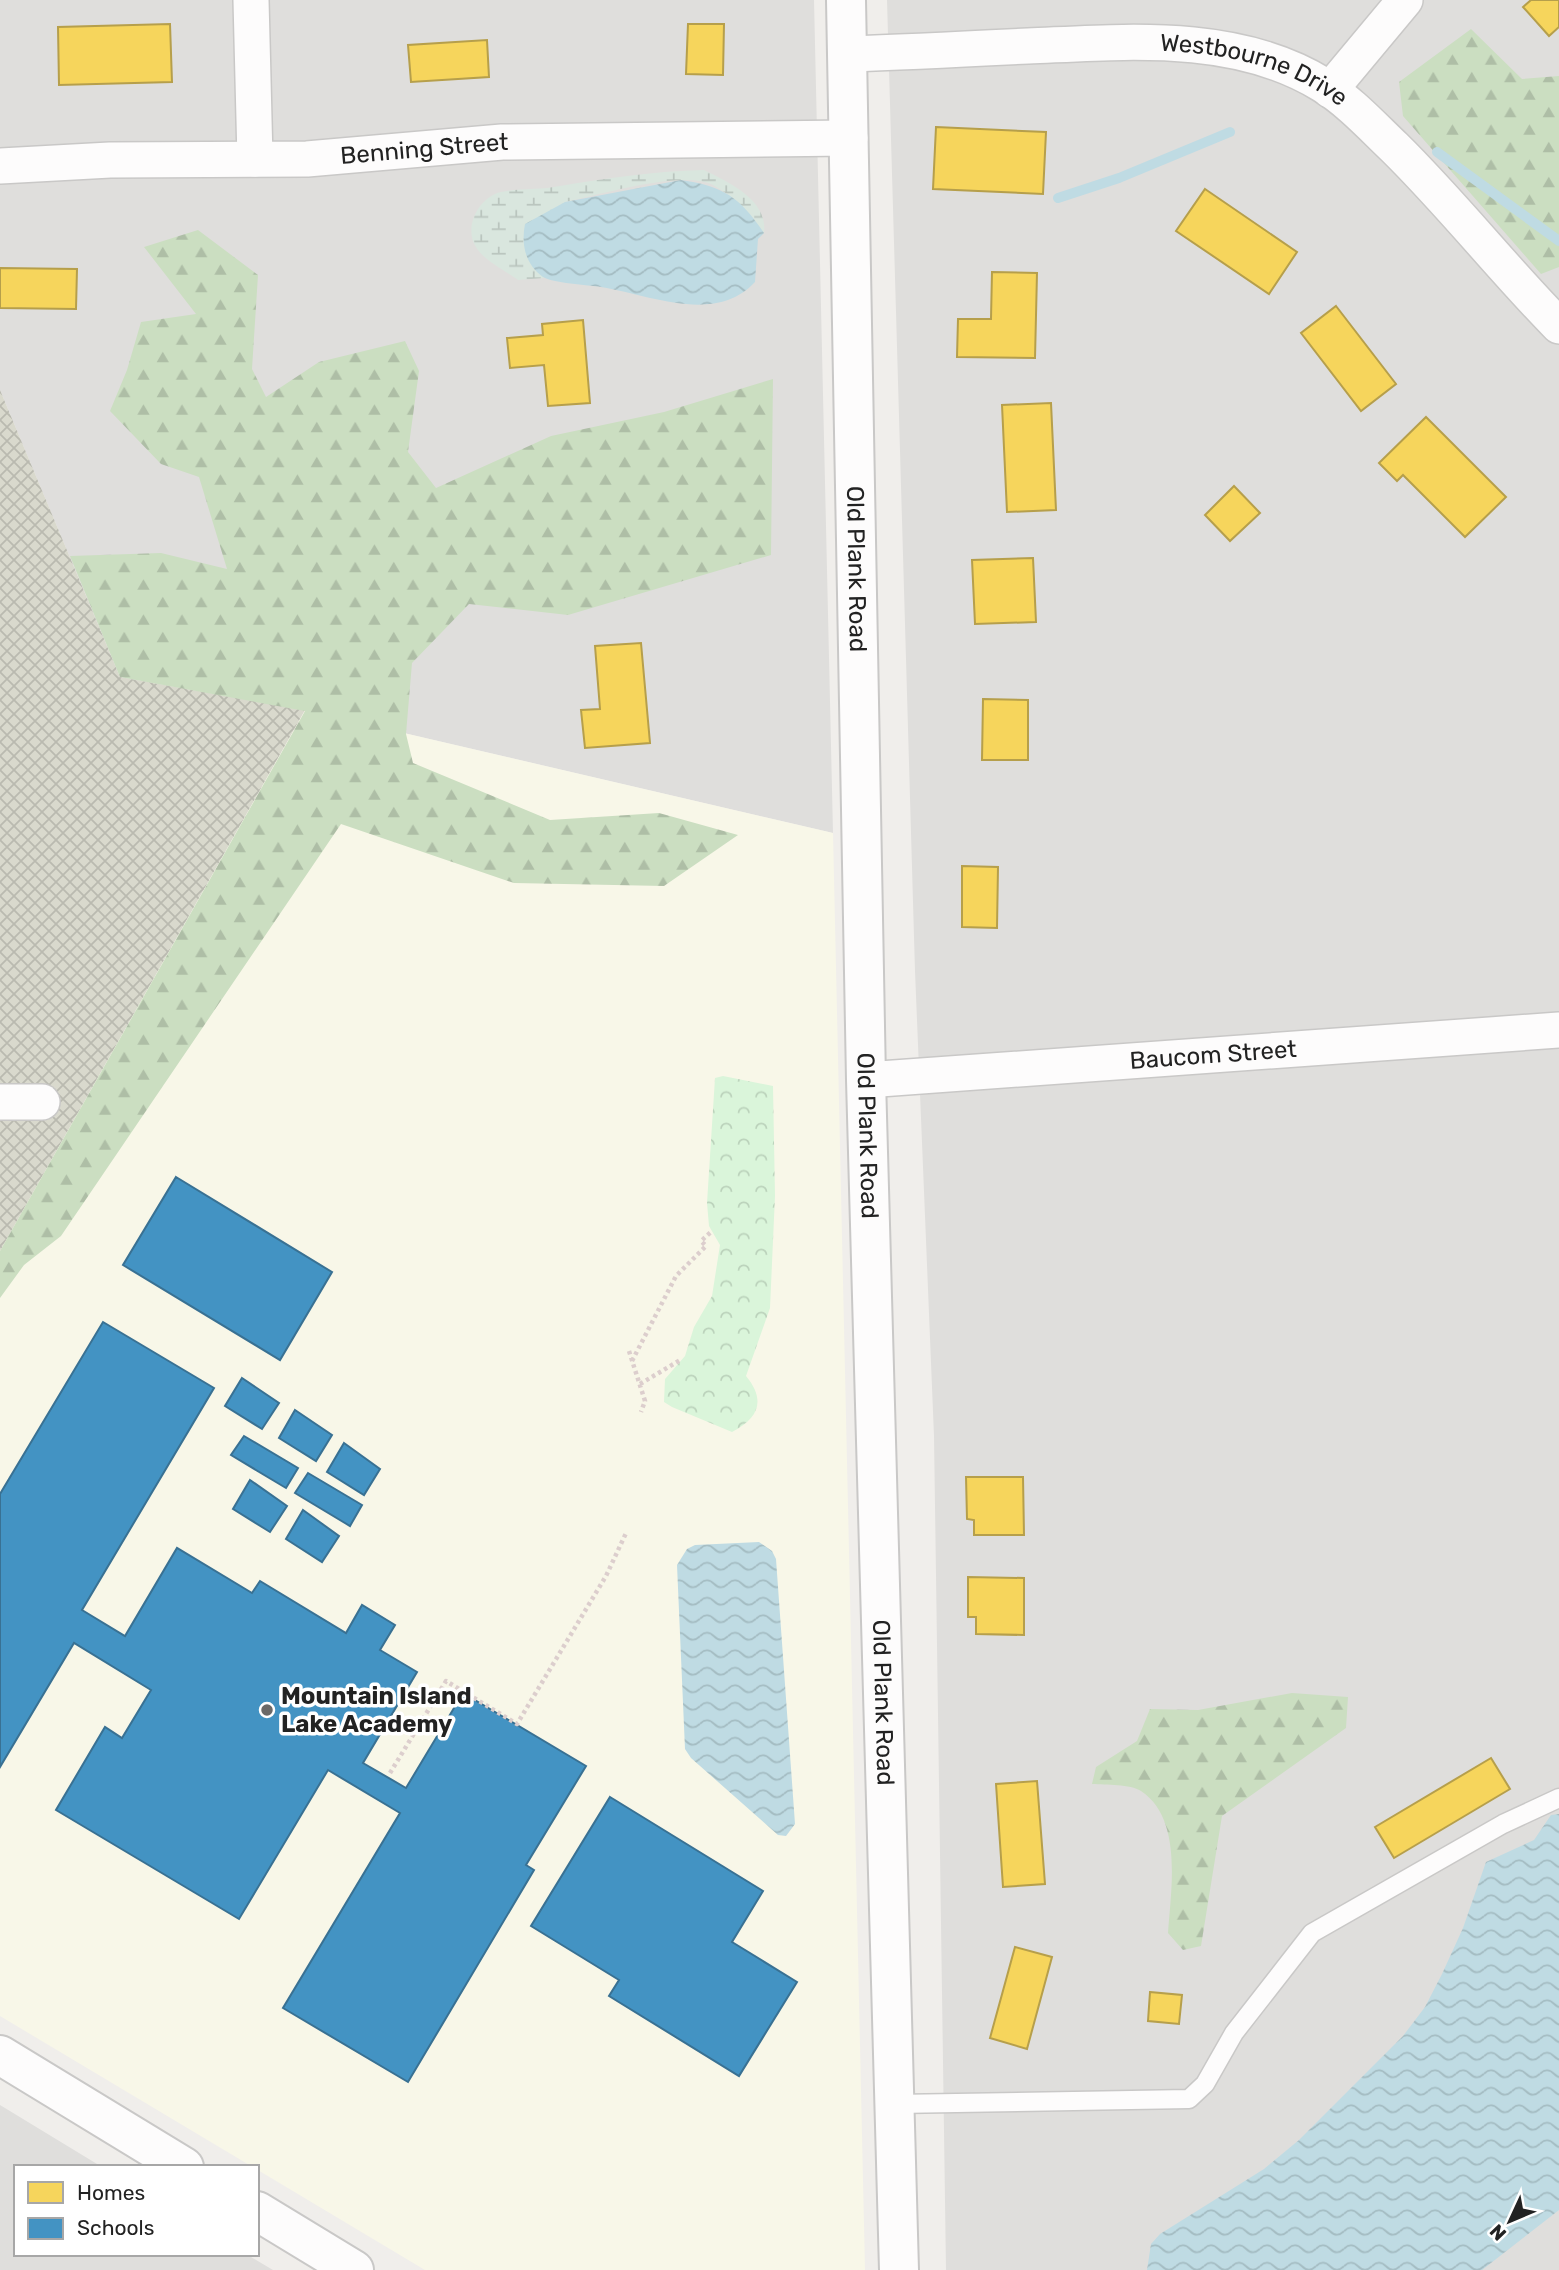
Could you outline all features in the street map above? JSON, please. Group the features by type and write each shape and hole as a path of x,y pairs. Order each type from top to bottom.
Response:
{"street":[{"path":"251,0 255,159"},
{"name":"Old Plank Road","path":"846,0 866,1080 899,2270"},
{"path":"1330,90 1405,0"},
{"name":"Westbourne Drive","path":"849,54 1090,44 1182,44 1249,54 1283,65 1330,90 1369,122 1429,182 1559,326"},
{"name":"Benning Street","path":"0,166 110,160 307,159 502,142 850,138"},
{"name":"Baucom Street","path":"866,1080 1559,1030"},
{"path":"0,1102 42,1102"},
{"path":"0,2055 181,2165"},
{"path":"259,2212 354,2270"}],"lane":[{"path":"895,2104 1189,2099 1205,2084 1234,2034 1312,1933 1503,1824 1559,1798"}],"path":[{"path":"632,1361 676,1276 706,1246 701,1241 712,1231"},
{"path":"629,1351 645,1401 641,1412"},
{"path":"640,1384 682,1359"},
{"path":"390,1773 446,1681 517,1724 606,1576 627,1531"}],"shaded area":[{"path":"0,0 814,0 833,833 305,710 120,677 0,390"},
{"path":"887,0 1559,0 1559,2270 946,2270 934,1436 915,971"},
{"path":"0,390 120,677 305,710 0,1251"},
{"path":"305,710 833,833 865,2270 425,2270 259,2171 259,2165 249,2165 0,2016 0,1251"},
{"path":"0,2105 99,2165 14,2165 14,2256 249,2256 273,2270 0,2270"}],"green space":[{"path":"1471,29 1522,79 1559,76 1559,267 1541,274 1403,116 1399,82"},
{"path":"704,170 735,187 754,202 764,221 764,233 742,206 720,189 700,181 682,180 640,185 565,202 530,262 544,278 518,280 484,256 472,239 475,214 486,200 501,192 650,173"},
{"path":"198,230 258,275 252,369 266,397 319,362 405,341 419,371 408,452 436,488 551,436 664,412 773,379 771,555 568,615 469,604 412,663 406,734 413,763 550,820 659,813 738,835 664,886 514,883 341,824 61,1236 24,1265 0,1298 0,1251 305,711 120,677 70,556 161,553 227,569 199,477 161,464 110,411 127,370 141,322 196,314 144,247"},
{"path":"723,1076 773,1086 775,1196 770,1308 746,1376 756,1393 757,1408 748,1421 732,1432 664,1402 665,1379 685,1356 694,1327 712,1296 720,1245 709,1226 707,1203 715,1078"},
{"path":"1292,1693 1348,1697 1346,1728 1222,1816 1201,1946 1183,1950 1168,1933 1172,1876 1169,1837 1163,1819 1154,1803 1141,1791 1124,1786 1092,1784 1096,1767 1137,1741 1150,1709 1198,1710"}],"water":[{"path":"681,180 708,186 729,195 747,210 764,233 758,239 755,282 739,295 702,305 682,304 548,279 537,272 528,260 524,246 525,224 565,202"},
{"path":"759,1542 772,1551 776,1559 795,1824 786,1836 778,1835 691,1758 685,1749 677,1565 687,1549 695,1545"},
{"path":"1559,1814 1559,2210 1482,2270 1147,2270 1151,2244 1160,2234 1264,2169 1299,2140 1403,2036 1425,2007 1442,1974 1463,1928 1486,1862 1534,1840 1551,1815"}],"building: Homes":[{"path":"1531,0 1559,0 1559,27 1549,36 1523,7"},
{"path":"170,24 172,82 59,85 58,27"},
{"path":"688,24 724,24 723,75 686,74"},
{"path":"487,40 489,77 411,82 408,45"},
{"path":"936,127 1046,132 1043,194 933,189"},
{"path":"1205,189 1297,252 1269,294 1176,231"},
{"path":"0,268 77,269 76,309 0,308"},
{"path":"992,272 1037,273 1035,358 957,357 958,319 991,319"},
{"path":"1336,306 1396,384 1361,411 1301,333"},
{"path":"583,320 590,403 548,406 544,365 510,368 507,338 543,335 542,324"},
{"path":"1051,403 1056,510 1007,512 1002,405"},
{"path":"1426,417 1506,497 1465,537 1403,475 1397,481 1379,463"},
{"path":"1234,486 1260,513 1230,541 1205,515"},
{"path":"1033,558 1036,622 975,624 972,560"},
{"path":"641,643 650,743 585,748 581,710 600,709 595,646"},
{"path":"983,699 1028,700 1028,760 982,760"},
{"path":"962,866 998,867 997,928 962,927"},
{"path":"966,1477 1023,1477 1024,1535 974,1535 974,1520 967,1519"},
{"path":"968,1577 1024,1578 1024,1635 976,1634 976,1617 968,1617"},
{"path":"1491,1758 1510,1789 1394,1858 1375,1827"},
{"path":"1037,1781 1045,1884 1003,1887 996,1784"},
{"path":"1015,1947 1052,1957 1027,2049 990,2038"},
{"path":"1150,1992 1182,1995 1179,2024 1148,2021"}],"building: Schools":[{"path":"176,1177 332,1272 280,1360 123,1265"},
{"name":"Mountain Island Lake Academy","path":"103,1322 214,1388 82,1610 125,1636 177,1548 252,1593 260,1581 346,1633 362,1605 395,1625 380,1650 417,1672 363,1763 406,1788 463,1693 586,1766 526,1865 534,1870 408,2082 283,2008 400,1813 328,1770 239,1919 56,1810 105,1727 122,1738 151,1690 74,1643 0,1767 0,1494"},
{"path":"242,1378 279,1403 262,1429 225,1406"},
{"path":"295,1410 332,1435 316,1461 279,1438"},
{"path":"244,1436 298,1468 286,1488 231,1455"},
{"path":"344,1443 380,1469 364,1495 327,1472"},
{"path":"308,1473 362,1505 350,1526 295,1493"},
{"path":"250,1480 287,1506 270,1532 233,1509"},
{"path":"303,1510 339,1536 322,1562 286,1539"},
{"path":"610,1797 763,1891 732,1942 797,1982 739,2076 609,1996 619,1980 531,1926"}],"waterway":[{"path":"1058,198 1119,178 1230,132"},
{"path":"1437,152 1559,241"}],"place":[{"name":"Mountain Island Lake Academy","path":"267,1710"}]}
